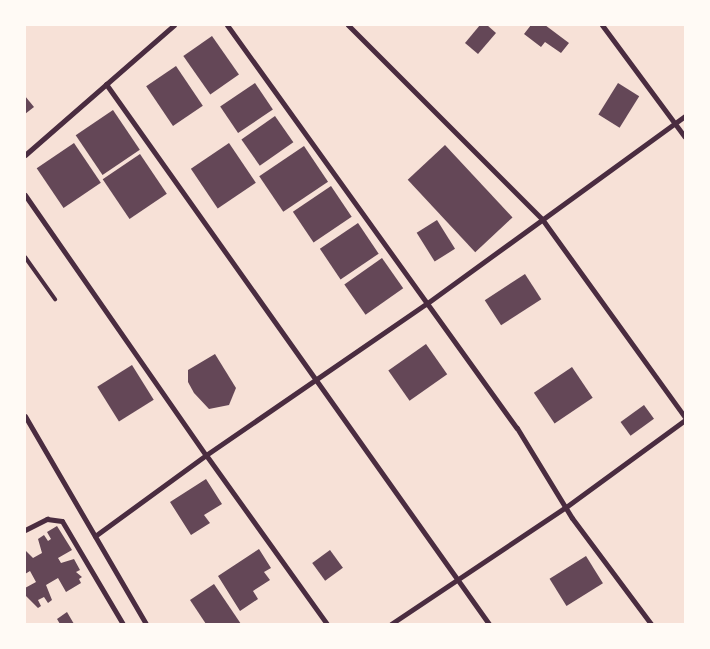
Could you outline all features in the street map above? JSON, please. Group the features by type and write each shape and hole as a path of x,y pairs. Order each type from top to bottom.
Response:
{"street":[{"path":"25,155 174,25"},
{"path":"227,25 517,428 566,507 651,624"},
{"path":"348,25 542,219 685,419 566,507 456,578 391,624"},
{"path":"602,25 685,137"},
{"path":"106,84 314,380 489,624"},
{"path":"95,536 206,455 426,304 685,116"},
{"path":"25,195 206,455 327,624"},
{"path":"25,416 146,624"},
{"path":"25,530 47,519 62,521 123,624"}],"lane":[{"path":"25,257 55,299"}],"building":[{"path":"480,25 487,25 496,33 478,54 465,43"},
{"path":"531,25 545,25 569,43 561,53 545,42 541,47 524,34"},
{"path":"212,36 239,75 210,95 183,56"},
{"path":"176,66 203,106 173,126 146,86"},
{"path":"255,83 273,110 238,133 220,106"},
{"path":"618,83 639,96 620,128 598,114"},
{"path":"25,96 34,107 25,114"},
{"path":"113,110 140,150 103,175 76,135"},
{"path":"275,116 293,142 260,166 241,140"},
{"path":"74,143 101,183 64,208 37,168"},
{"path":"229,143 256,183 218,209 191,169"},
{"path":"445,145 513,217 475,252 408,180"},
{"path":"304,146 328,182 283,212 259,176"},
{"path":"140,154 167,194 130,219 103,179"},
{"path":"331,186 352,217 314,242 293,212"},
{"path":"437,220 455,249 435,262 417,233"},
{"path":"358,223 379,254 341,279 320,249"},
{"path":"382,258 403,288 366,315 344,284"},
{"path":"525,274 541,299 501,325 485,300"},
{"path":"426,344 447,374 410,401 388,370"},
{"path":"215,354 236,388 229,405 209,409 194,393 188,382 188,370"},
{"path":"132,365 154,400 119,421 97,387"},
{"path":"572,367 593,398 555,423 534,393"},
{"path":"644,405 654,419 631,436 621,422"},
{"path":"206,479 222,504 204,515 210,523 191,535 170,502"},
{"path":"57,526 72,550 58,558 61,563 74,559 80,570 76,572 82,577 79,579 81,583 66,592 58,578 46,585 52,600 48,603 44,597 38,600 41,606 38,608 25,595 25,588 36,582 30,571 25,574 25,550 33,558 42,553 38,539 44,535 48,541 51,539 47,532"},
{"path":"259,549 271,568 264,572 270,580 253,591 258,599 240,611 218,576"},
{"path":"330,550 343,568 325,581 312,563"},
{"path":"586,556 603,583 566,606 550,579"},
{"path":"214,584 241,624 206,624 190,600"},
{"path":"67,612 74,624 60,624 57,619"}]}
